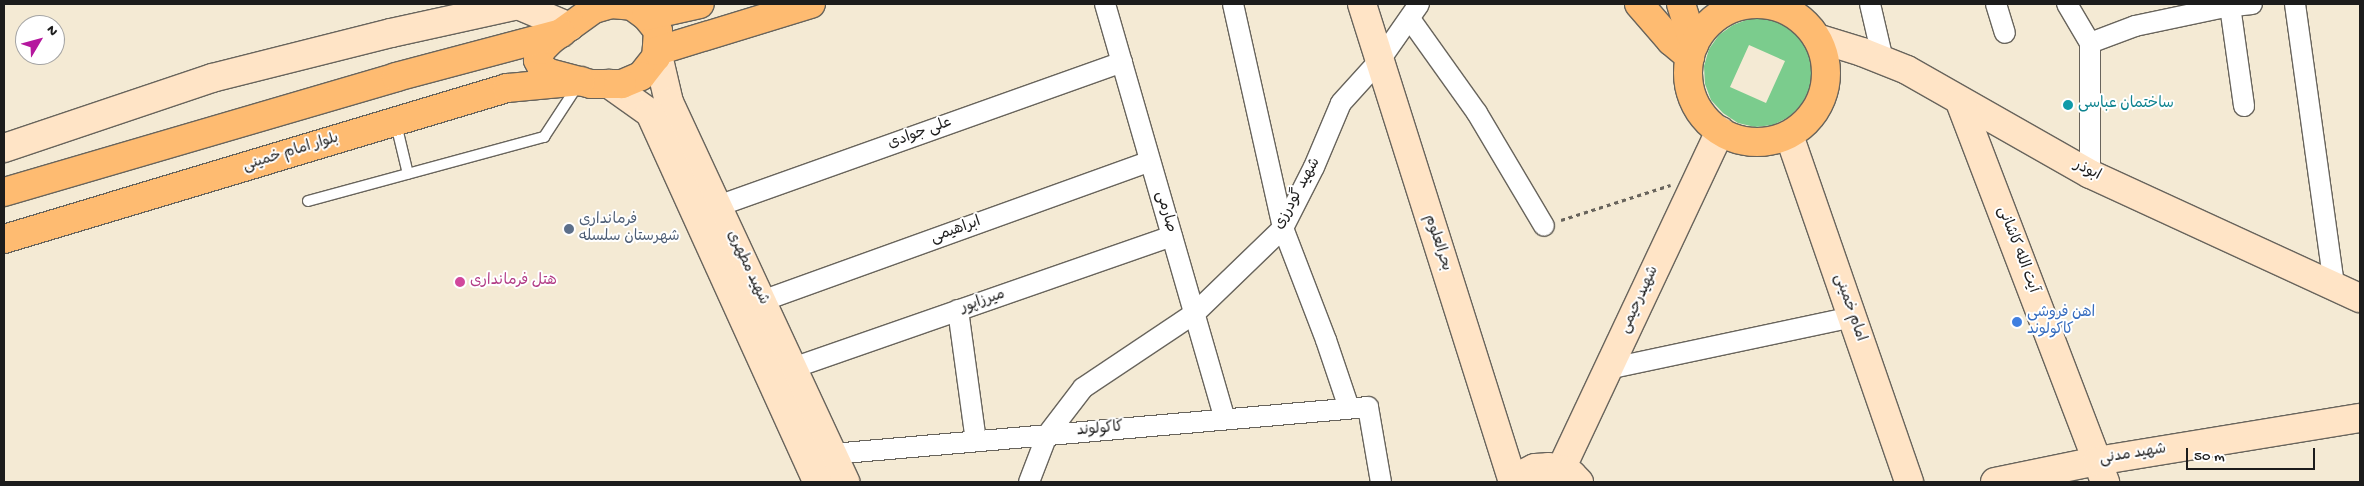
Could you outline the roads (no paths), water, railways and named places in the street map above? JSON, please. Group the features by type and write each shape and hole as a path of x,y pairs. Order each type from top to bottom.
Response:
{"main road":[{"path":"611,4 632,6 646,16 658,31 656,57 641,76 622,84 591,84 549,73 542,68 538,60 541,50 565,30 594,10 611,4"},
{"path":"646,16 700,4"},
{"path":"657,51 811,4"},
{"name":"بحرالعلوم","path":"1362,4 1513,482"},
{"path":"1639,4 1671,41 1692,51"},
{"path":"1682,4 1692,51"},
{"path":"1749,4 1769,4 1788,11 1805,23 1817,38 1825,60 1826,82 1822,96 1807,121 1789,134 1766,142 1742,140 1720,131 1704,117 1693,99 1688,78 1692,51 1703,30 1716,17 1731,8 1749,4"},
{"path":"4,148 212,78 463,10 518,5 565,30"},
{"path":"4,192 396,76 565,30"},
{"name":"ابوذر","path":"1817,38 1907,70 1960,102 2090,174 2360,298"},
{"name":"شهید مطهری","path":"657,51 669,102 845,482"},
{"name":"بلوار امام خمینی","path":"4,239 507,88 581,81"},
{"name":"شهید مطهری","path":"610,84 650,113 817,482"},
{"name":"آیت الله کاشانی","path":"1960,102 2101,471"},
{"name":"شهیدرحیمی","path":"1570,476 1608,369 1720,131"},
{"name":"امام خمینی","path":"1789,134 1909,482"},
{"name":"شهید مدنی","path":"1995,482 2101,471 2360,418"},
{"path":"1513,482 1535,468 1548,467 1570,476"}],"street":[{"name":"صارمی","path":"1105,4 1225,419"},
{"path":"1233,4 1283,228 1326,340 1358,408 1381,482"},
{"path":"1870,4 1883,60"},
{"path":"1996,4 2005,33"},
{"path":"2067,4 2090,43 2090,174"},
{"path":"2090,43 2135,26 2230,6 2252,4"},
{"path":"2295,4 2334,285"},
{"path":"2230,6 2244,106"},
{"path":"1415,11 1544,226"},
{"name":"شهید گودرزی","path":"1029,482 1047,435 1083,388 1195,313 1283,228 1314,167 1341,103 1380,60 1415,11"},
{"name":"علی جوادی","path":"718,206 1122,62"},
{"name":"ابراهیمی","path":"762,302 1150,161"},
{"name":"میرزاپور","path":"793,368 1172,236"},
{"path":"958,310 976,441"},
{"path":"1608,369 1852,317"},
{"name":"کاکولوند","path":"832,454 1358,408"}],"lane":[{"path":"308,201 544,137 581,81"},
{"path":"395,121 408,174"}],"place":[{"name":"ساختمان عباسی","path":"2068,105"},
{"name":"فرمانداری شهرستان سلسله","path":"569,229"},
{"name":"هتل فرمانداری","path":"460,282"},
{"name":"اهن فروشی کاکولوند","path":"2017,322"}]}
